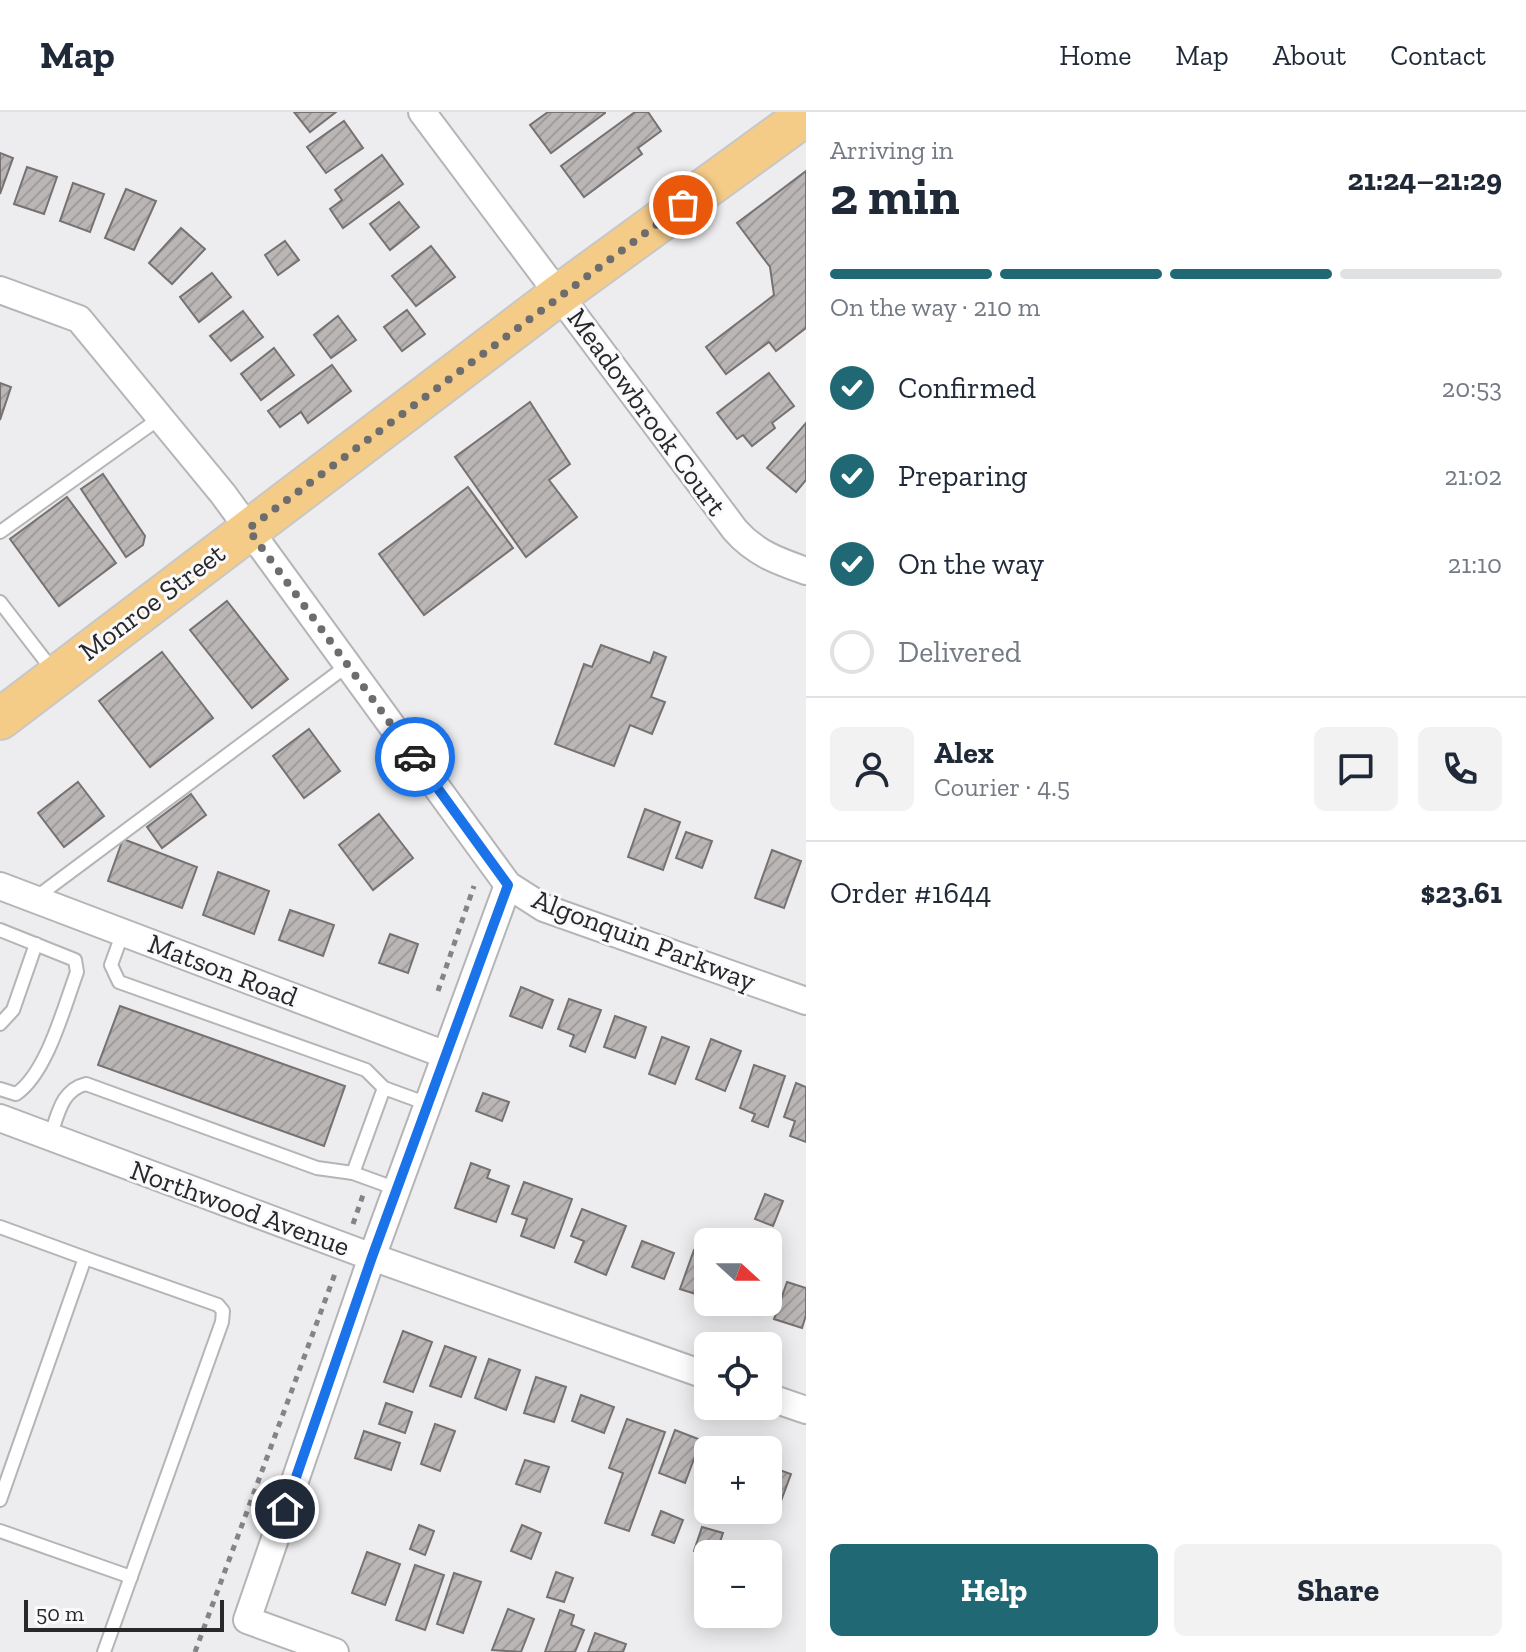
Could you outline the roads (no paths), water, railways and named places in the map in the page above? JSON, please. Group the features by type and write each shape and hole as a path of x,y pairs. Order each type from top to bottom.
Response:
{"main road":[{"name":"Monroe Street","path":"0,719 560,294 806,115"}],"street":[{"name":"Meadowbrook Court","path":"422,112 747,545 771,559 806,571"},
{"name":"Algonquin Parkway","path":"0,290 79,319 248,529 508,885 544,908 806,1001"},
{"path":"335,1652 247,1620 372,1257 508,885"},
{"name":"Matson Road","path":"0,886 446,1055"},
{"name":"Northwood Avenue","path":"0,1118 372,1257 694,1371"},
{"path":"782,1402 806,1410"}],"lane":[{"path":"0,532 160,418"},
{"path":"0,602 57,676"},
{"path":"34,899 348,665"},
{"path":"0,930 75,960 77,972 41,1063 24,1088 16,1094 0,1089"},
{"path":"123,932 111,965 119,982 366,1070 384,1088 428,1104"},
{"path":"0,1024 13,1010 36,944"},
{"path":"50,1137 66,1093 86,1084 317,1168 353,1173 397,1189"},
{"path":"353,1173 384,1088"},
{"path":"0,1227 218,1305 223,1311 222,1322 104,1652"},
{"path":"0,1500 85,1258"},
{"path":"0,1531 131,1577"}]}
